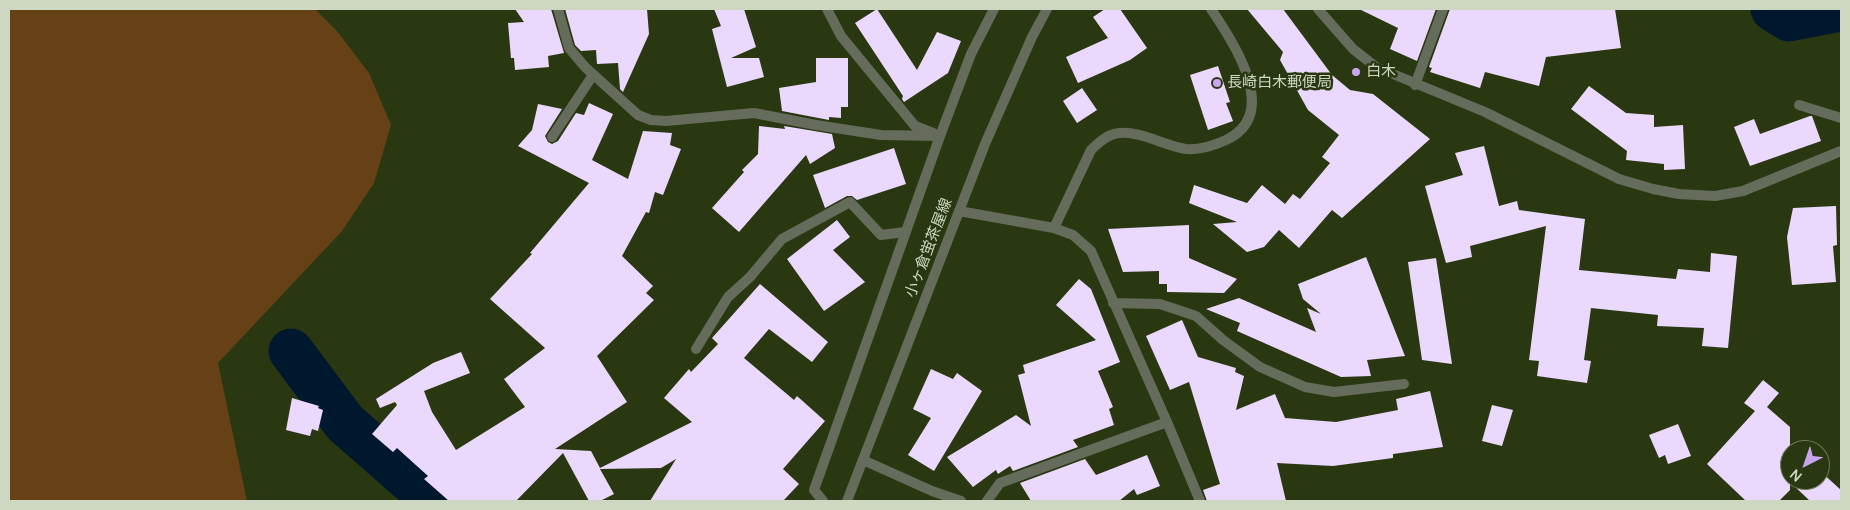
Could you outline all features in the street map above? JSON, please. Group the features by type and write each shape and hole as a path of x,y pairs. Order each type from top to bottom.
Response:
{"street":[{"path":"558,9 569,48 593,74 638,115 652,120 666,121 754,113 881,135 940,136"},
{"path":"827,9 840,36 915,126 940,136"},
{"path":"823,501 814,490 940,136 971,54 994,9"},
{"name":"小ヶ倉蛍茶屋線","path":"847,501 984,144 1032,36 1047,9"},
{"path":"1054,228 1091,150 1108,137 1119,133 1130,134 1186,149 1209,148 1242,130 1251,116 1252,94 1234,42 1211,9"},
{"path":"1318,9 1353,49 1376,67 1415,85 1485,112 1620,179 1652,189 1680,194 1715,196 1743,191 1841,152"},
{"path":"1415,85 1443,9"},
{"path":"552,137 593,74"},
{"path":"1799,105 1841,118"},
{"path":"696,349 728,297 750,277 782,239 850,202 881,235 905,232"},
{"path":"959,211 1054,228 1073,235 1091,252 1200,501"},
{"path":"1113,303 1160,304 1196,316 1223,340 1260,367 1305,387 1334,392 1404,384"},
{"path":"987,501 1000,483 1167,422"},
{"path":"863,460 932,491 961,501"}],"shaded area":[{"path":"9,9 315,9 337,31 369,73 391,125 374,183 342,231 218,363 247,501 9,501"}],"building":[{"path":"515,9 551,9 564,53 548,56 549,67 515,70 514,58 511,58 508,23 524,22"},
{"path":"565,9 647,9 649,34 623,92 620,89 618,63 597,64 596,50 581,51 575,45"},
{"path":"714,9 744,9 756,47 731,58 759,58 764,77 727,87 712,29 721,26"},
{"path":"877,9 917,70 937,32 961,41 948,73 904,102 903,96 855,23"},
{"path":"1105,9 1120,9 1147,48 1130,60 1078,83 1066,57 1108,38 1093,17"},
{"path":"1247,9 1283,9 1332,75 1350,90 1373,94 1430,139 1342,218 1332,210 1299,248 1279,230 1264,247 1247,252 1213,224 1237,222 1189,203 1194,185 1247,203 1262,185 1285,204 1293,194 1300,199 1330,163 1322,157 1339,135 1308,110 1280,60 1283,52"},
{"path":"1359,9 1436,9 1417,61 1390,49 1398,28"},
{"path":"1450,9 1615,9 1621,48 1546,57 1539,86 1485,72 1480,88 1430,72 1432,68 1429,67"},
{"path":"816,58 848,58 848,107 841,107 841,118 829,117 829,120 782,111 779,88 816,82"},
{"path":"1218,66 1230,102 1226,103 1233,121 1208,130 1190,75"},
{"path":"1589,86 1626,113 1654,115 1654,127 1683,125 1685,169 1664,170 1664,164 1626,160 1627,151 1571,109"},
{"path":"1082,88 1097,110 1077,123 1063,101"},
{"path":"589,103 613,114 592,160 628,179 643,131 672,133 670,145 681,149 663,195 655,192 649,213 646,212 622,256 653,286 646,293 654,300 597,356 627,402 555,449 591,451 600,468 692,422 664,398 689,369 691,372 718,344 712,338 760,284 828,342 812,362 769,329 744,358 794,400 797,396 825,421 783,469 799,484 783,501 650,501 676,459 661,468 600,469 614,494 600,501 589,501 563,453 516,501 449,501 424,479 428,476 397,448 393,452 372,434 397,405 395,402 380,408 376,399 433,363 461,352 470,373 424,391 432,412 456,450 525,407 504,379 545,348 490,299 532,254 530,253 589,183 518,146 532,130 538,104 562,109 545,136 548,142 552,144 558,141 576,113 584,115"},
{"path":"1812,116 1821,141 1750,166 1734,127 1754,119 1760,134"},
{"path":"759,126 785,129 784,126 832,134 835,148 810,164 806,155 739,232 712,208 744,172 742,170 758,154"},
{"path":"1484,146 1499,206 1517,201 1519,210 1585,219 1579,270 1676,279 1678,269 1710,272 1711,253 1737,256 1728,348 1702,346 1704,328 1657,326 1658,315 1591,308 1584,360 1591,361 1587,383 1537,376 1539,361 1529,360 1546,226 1470,246 1472,257 1446,263 1425,186 1463,175 1455,153"},
{"path":"894,148 906,184 857,200 852,196 847,196 825,208 813,175"},
{"path":"1836,206 1837,245 1833,246 1836,282 1792,285 1787,237 1793,208"},
{"path":"837,220 850,237 833,250 865,282 824,311 787,259"},
{"path":"1189,225 1189,258 1237,279 1224,293 1167,292 1167,284 1159,284 1159,271 1123,272 1108,229"},
{"path":"1366,257 1405,356 1367,360 1371,376 1341,377 1237,331 1240,323 1206,309 1239,298 1316,332 1307,308 1321,314 1303,299 1298,284"},
{"path":"1436,258 1452,364 1422,360 1408,262"},
{"path":"1079,279 1091,289 1120,362 1098,371 1113,407 1109,409 1114,425 1073,440 1078,447 1013,471 1010,466 998,474 996,470 973,487 947,457 1016,415 1031,426 1018,375 1025,373 1023,365 1096,340 1056,305"},
{"path":"1182,320 1198,357 1236,368 1235,372 1244,376 1236,410 1275,394 1285,418 1336,422 1398,410 1396,399 1430,391 1443,447 1393,454 1393,458 1333,466 1277,463 1286,501 1207,501 1203,490 1220,484 1189,382 1170,390 1146,336"},
{"path":"931,369 953,379 957,373 982,391 934,471 908,455 931,418 913,409"},
{"path":"1763,380 1779,393 1767,407 1790,427 1790,440 1780,440 1780,490 1790,490 1779,501 1746,501 1707,464 1755,411 1744,403"},
{"path":"292,398 319,406 318,408 323,410 318,431 312,429 310,436 286,430"},
{"path":"1492,405 1513,410 1502,446 1482,441"},
{"path":"1678,424 1691,456 1668,464 1665,455 1659,458 1649,435"},
{"path":"1147,455 1160,486 1137,495 1134,489 1119,501 1031,501 1020,483 1085,459 1096,475"},
{"path":"1830,480 1841,490 1841,501 1810,501 1798,490 1830,490"}],"waterway":[{"path":"1773,9 1789,19 1841,9"},
{"path":"291,351 345,423 434,501"}],"place":[{"name":"白木","path":"1356,72"},
{"name":"長崎白木郵便局","path":"1217,83"}]}
